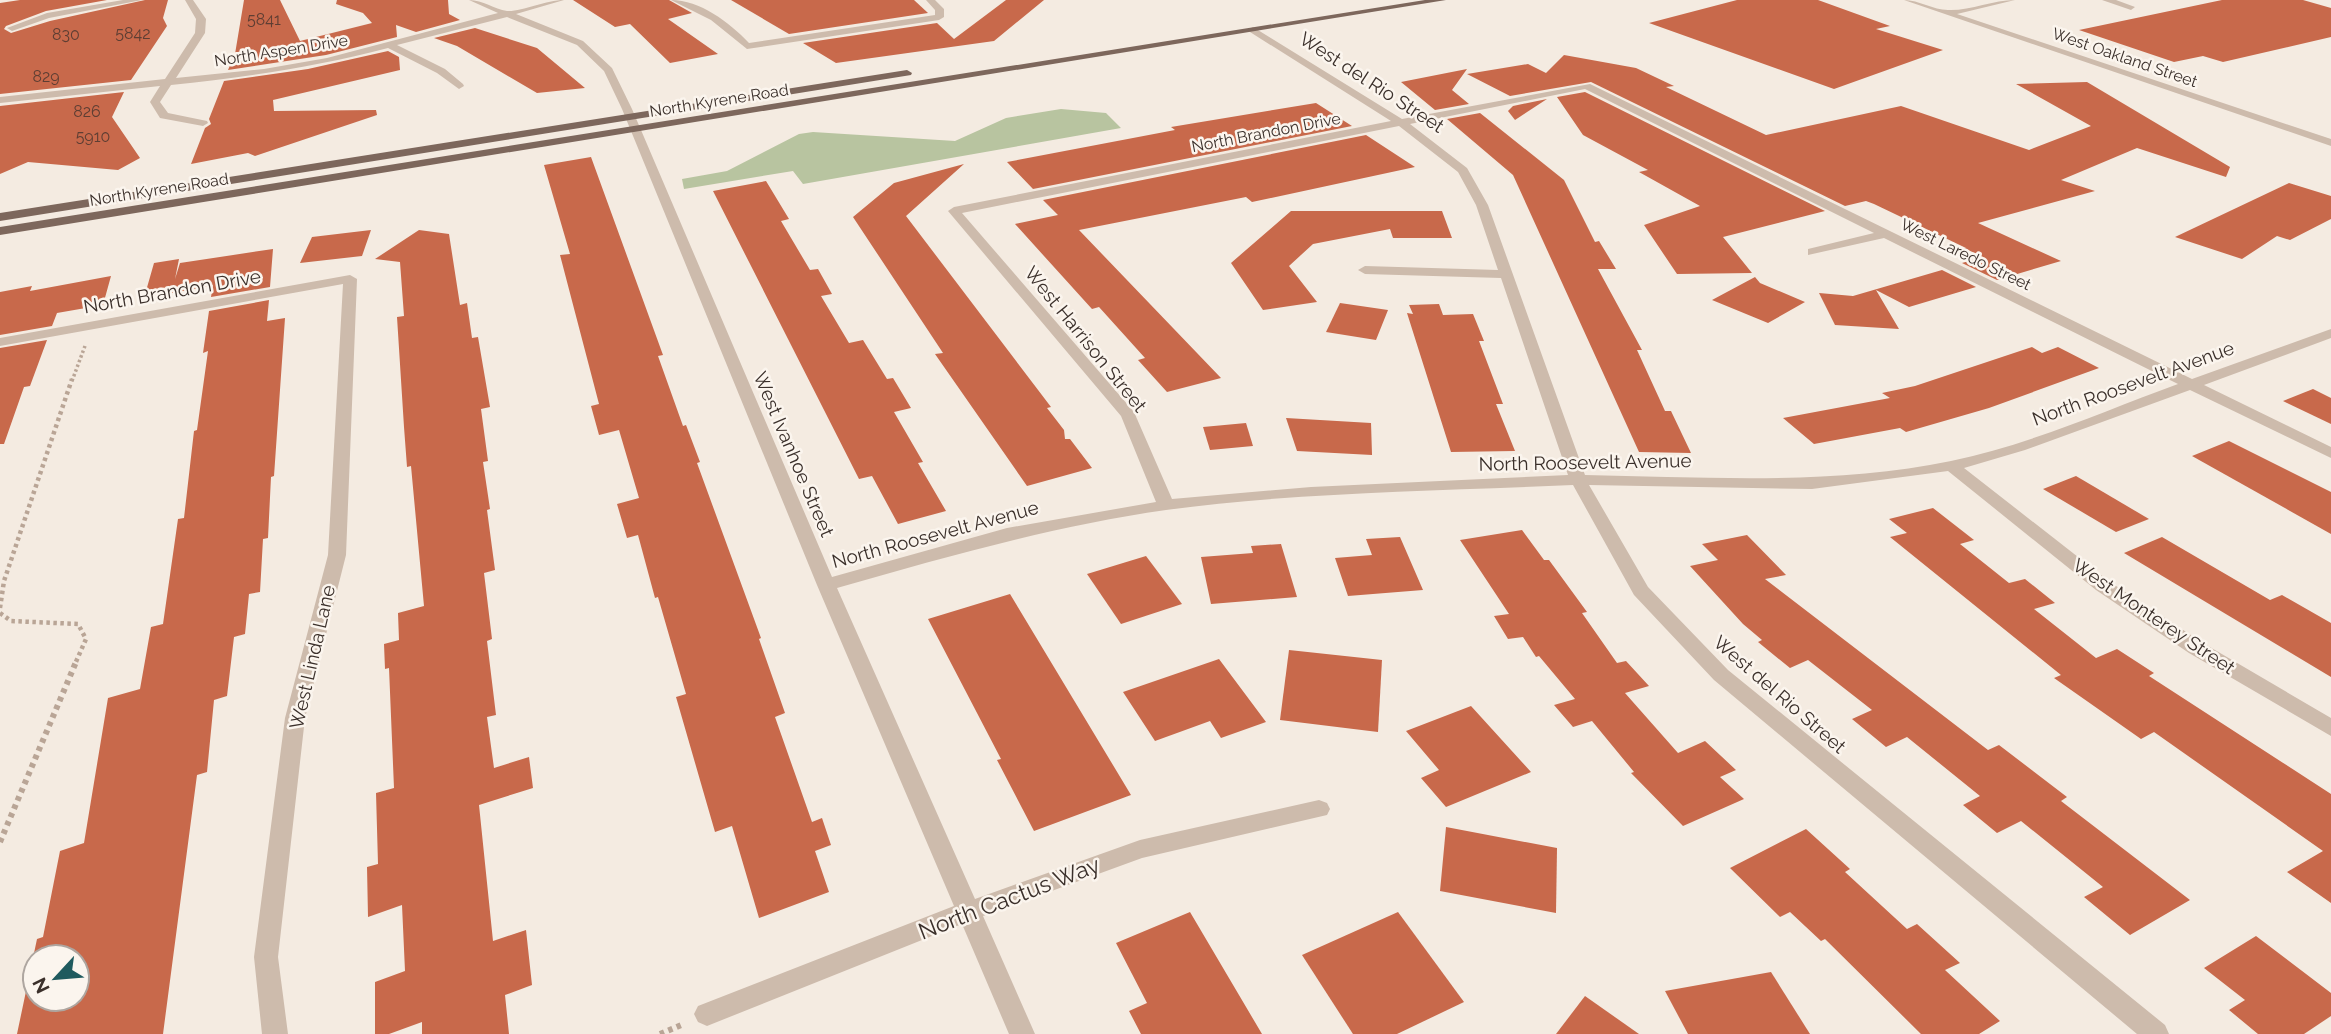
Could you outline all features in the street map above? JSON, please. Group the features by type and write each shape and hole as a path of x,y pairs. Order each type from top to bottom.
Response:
{"main road":[{"path":"990,60 1377,0"},
{"name":"North Kyrene Road","path":"0,217 1442,0"},
{"name":"North Kyrene Road","path":"0,231 921,71"}],"street":[{"path":"12,27 47,16 138,0"},
{"path":"190,0 201,19 200,33 155,102 164,116 203,124"},
{"name":"West Ivanhoe Street","path":"473,0 563,35 592,52 608,70 633,123 826,584 1022,1034"},
{"name":"North Aspen Drive","path":"0,100 264,72 391,46 560,0"},
{"path":"675,0 702,10 732,29 747,46 939,17 940,9 930,0"},
{"name":"West Oakland Street","path":"1908,0 2330,142"},
{"path":"1947,13 2011,0"},
{"path":"2106,0 2131,7"},
{"name":"West del Rio Street","path":"1253,30 1402,122 1463,170 1482,205 1578,480 1642,591 1721,675 2156,1034"},
{"path":"391,46 441,71 458,86"},
{"name":"North Brandon Drive","path":"954,211 1586,86"},
{"name":"West Laredo Street","path":"1586,86 2331,453"},
{"name":"West Harrison Street","path":"954,211 1128,415 1166,505"},
{"path":"1813,252 1884,234"},
{"path":"1365,270 1506,274"},
{"name":"North Brandon Drive","path":"0,342 350,279"},
{"name":"West Linda Lane","path":"275,1034 266,957 295,718 337,555 350,279"},
{"name":"North Roosevelt Avenue","path":"826,584 1007,534 1166,505 1311,492 1578,480 1812,484 1952,466 2019,447 2331,333"},
{"name":"West Monterey Street","path":"1952,466 2103,586 2196,648 2331,728"},
{"name":"North Cactus Way","path":"707,1014 969,911 1140,849 1319,809"}],"path":[{"path":"0,842 86,639 78,624 11,621 0,610 4,581 57,419 94,325"}],"green space":[{"path":"1061,109 1106,113 1121,128 803,184 793,171 684,189 682,179 727,171 799,134 813,132 955,141 1006,118"}],"building":[{"path":"20,0 107,0 46,11 6,26 4,29 11,33 50,21 145,0 168,0 163,18 167,26 131,80 0,94 0,3"},
{"path":"244,0 280,0 300,41 372,23 363,13 336,4 337,0 448,0 449,14 460,20 416,32 396,25 397,37 326,55 228,70 235,54"},
{"path":"573,0 669,0 692,13 668,19 718,54 670,63 630,24 615,27"},
{"path":"731,0 914,0 928,13 789,34"},
{"path":"1006,0 1044,0 994,41 836,63 803,43 937,23 954,39"},
{"path":"1737,0 1818,0 1890,26 1876,29 1943,50 1834,89 1649,23"},
{"path":"2222,0 2303,0 2331,8 2331,37 2223,62 2203,56 2174,62 2079,30"},
{"path":"475,28 537,48 585,88 537,93 457,46 434,38"},
{"path":"388,51 399,57 400,70 273,100 274,111 376,110 377,115 255,156 248,153 191,164 205,128 211,124 209,119 224,81 308,69"},
{"path":"1564,55 1636,68 1674,86 1666,87 1766,135 1901,106 2029,150 2091,126 2016,84 2087,82 2230,167 2226,177 2137,148 2061,180 2095,191 1978,223 2061,261 1997,280 1962,263 1983,257 1966,248 1866,201 1845,206 1591,82 1510,96 1467,74 1528,64 1546,73"},
{"path":"1467,69 1452,90 1469,104 1435,110 1401,82"},
{"path":"124,92 112,117 140,158 118,170 28,162 0,174 0,106"},
{"path":"1585,92 1825,211 1723,237 1752,273 1677,274 1644,225 1700,206 1639,172 1648,170 1583,135 1557,97"},
{"path":"1547,99 1515,120 1508,111 1513,106"},
{"path":"1316,103 1352,126 1033,189 1007,162 1175,130 1171,127"},
{"path":"1480,113 1564,180 1595,242 1599,241 1616,269 1598,269 1642,350 1637,350 1665,411 1671,411 1691,453 1639,452 1513,175 1447,119"},
{"path":"1366,135 1415,167 1252,202 1246,197 1079,230 1221,378 1167,392 1138,360 1145,358 1099,307 1092,309 1015,224 1058,215 1043,200"},
{"path":"591,157 663,355 658,356 683,426 686,425 700,462 697,463 761,638 759,639 785,713 775,717 812,822 822,818 831,845 815,851 829,892 759,918 732,826 715,832 676,697 686,694 658,597 655,598 638,535 627,538 617,504 639,498 619,430 599,435 591,406 599,404 560,255 570,254 544,165"},
{"path":"964,164 906,216 1051,407 1047,408 1064,430 1065,439 1070,439 1092,468 1027,486 935,354 943,353 853,217 894,183"},
{"path":"766,181 789,219 781,221 810,270 818,269 832,294 821,296 849,343 863,340 887,379 893,378 911,408 894,412 923,462 918,463 946,511 898,524 872,476 859,479 713,191"},
{"path":"2289,183 2331,196 2331,219 2290,240 2277,236 2242,259 2175,237"},
{"path":"1291,211 1442,211 1452,238 1393,238 1390,229 1313,244 1289,266 1317,302 1263,310 1231,263"},
{"path":"371,230 362,256 300,263 312,237"},
{"path":"419,230 449,234 460,305 467,303 472,338 478,337 490,407 481,409 488,461 483,462 490,509 487,510 495,570 484,573 492,639 487,641 496,715 487,717 494,768 529,757 533,788 479,805 493,941 526,930 532,985 505,995 509,1034 422,1034 422,1022 389,1034 375,1034 375,982 405,971 402,905 368,917 367,867 378,864 376,793 394,788 389,668 385,669 384,644 399,640 398,613 424,606 411,466 407,467 404,427 397,317 404,316 400,262 375,259"},
{"path":"273,249 270,287 211,297 213,285 172,293 174,286 146,291 154,263 179,259 175,279 180,263"},
{"path":"1942,270 1976,287 1909,307 1876,290 1899,329 1835,325 1819,293 1853,296"},
{"path":"111,276 103,305 57,313 52,326 0,335 0,292 32,286 30,291"},
{"path":"1755,277 1760,283 1805,302 1768,323 1712,300"},
{"path":"269,300 267,321 285,318 274,476 271,477 268,538 263,539 260,592 249,594 245,634 234,637 227,696 214,700 207,772 197,775 163,1034 17,1034 21,1013 91,1013 91,943 36,943 37,939 43,937 60,851 84,843 108,698 140,689 151,627 163,624 178,519 184,518 194,431 197,430 208,351 203,353 209,311"},
{"path":"1340,303 1388,310 1376,340 1326,332"},
{"path":"1439,304 1443,315 1473,314 1484,341 1479,341 1503,404 1496,404 1515,451 1451,452 1407,313 1413,314 1409,305"},
{"path":"47,340 30,386 24,387 4,444 0,444 0,348"},
{"path":"2032,347 2042,353 2058,347 2099,368 1989,408 1906,432 1900,428 1814,444 1783,418 1890,398 1882,393 1915,386"},
{"path":"2313,389 2331,398 2331,424 2283,401"},
{"path":"1286,418 1371,423 1372,455 1297,451"},
{"path":"1246,423 1253,446 1210,450 1203,427"},
{"path":"2229,441 2331,492 2331,534 2192,456"},
{"path":"2076,476 2149,519 2116,532 2043,489"},
{"path":"1933,508 1974,540 1960,544 2009,583 2025,579 2055,603 2034,609 2096,658 2117,649 2154,673 2149,676 2331,794 2331,903 2287,872 2323,851 2154,732 2141,739 2054,678 2061,675 1890,537 1907,533 1889,519"},
{"path":"1522,530 1544,560 1549,560 1587,612 1582,613 1617,663 1626,661 1649,686 1625,693 1678,753 1705,741 1736,770 1720,777 1744,799 1683,826 1631,773 1634,772 1592,721 1573,727 1554,705 1575,699 1539,656 1536,657 1523,637 1508,639 1494,616 1509,614 1460,540"},
{"path":"1747,535 1786,575 1765,579 1988,750 1999,745 2067,797 2061,801 2190,900 2130,935 2084,897 2103,887 2021,821 1997,833 1963,805 1980,796 1907,737 1886,747 1852,719 1872,710 1808,660 1790,668 1758,642 1762,640 1743,624 1690,566 1718,560 1702,544"},
{"path":"1400,537 1423,590 1348,596 1335,558 1372,555 1366,539"},
{"path":"2162,537 2270,600 2282,595 2331,623 2331,677 2124,553"},
{"path":"1281,544 1297,597 1211,604 1201,557 1253,553 1251,546"},
{"path":"1146,556 1182,604 1121,624 1087,574"},
{"path":"1010,594 1131,795 1034,831 997,760 1001,759 928,619"},
{"path":"1289,650 1382,660 1378,732 1280,720"},
{"path":"1219,659 1266,722 1221,738 1210,721 1155,741 1123,692"},
{"path":"1471,706 1531,772 1446,807 1421,778 1439,770 1406,731"},
{"path":"1446,827 1557,848 1556,913 1440,891"},
{"path":"1806,829 1850,869 1845,872 1907,929 1917,924 1960,963 1945,970 2000,1021 1979,1034 1921,1034 1825,939 1821,941 1790,912 1780,917 1730,868"},
{"path":"1190,912 1262,1034 1141,1034 1129,1011 1147,1003 1116,943"},
{"path":"1398,912 1464,1002 1397,1034 1353,1034 1302,955"},
{"path":"2256,936 2331,993 2331,1016 2304,1034 2258,1034 2229,1010 2245,1000 2204,968"},
{"path":"1771,972 1810,1034 1688,1034 1665,991"},
{"path":"1585,996 1639,1034 1556,1034"}]}
